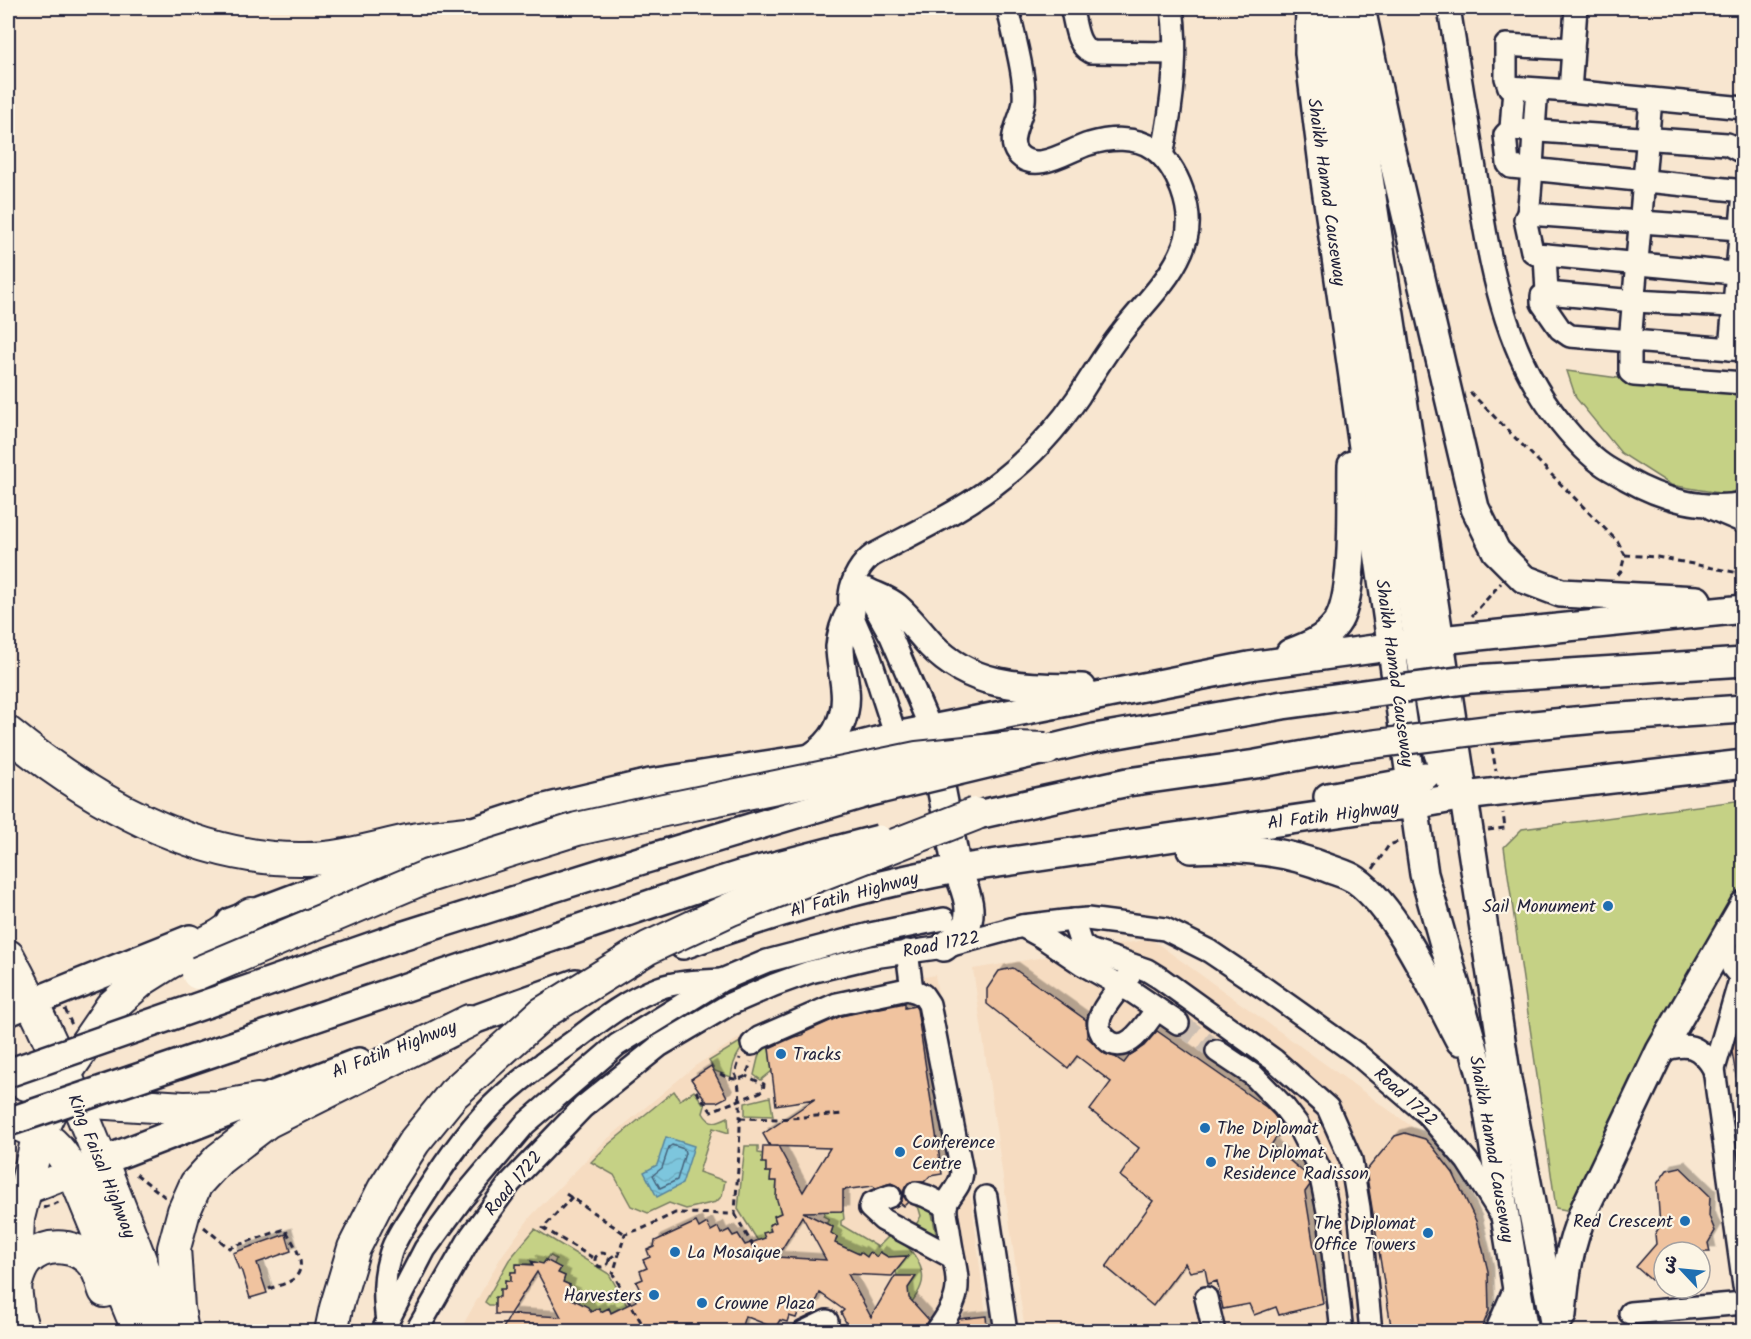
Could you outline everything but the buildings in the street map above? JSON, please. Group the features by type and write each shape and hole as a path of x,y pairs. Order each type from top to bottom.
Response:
{"highway":[{"path":"8,733 91,792 137,816 184,838 259,858 306,859 351,855 413,840 467,833"},
{"path":"69,1082 156,992 428,876 577,830 917,758 1014,748 1046,749"},
{"path":"331,1332 354,1248 384,1189 414,1142 453,1094 543,1013 648,948 731,909 975,814"},
{"path":"23,1332 15,1287 16,1194 39,1134 111,1007 143,979 219,936 251,914"},
{"name":"King Faisal Highway","path":"8,956 19,1008 69,1082 87,1166 168,1332"},
{"path":"19,1008 36,1049 16,1078 8,1122 39,1134 87,1166 139,1332"},
{"path":"182,1332 174,1248 184,1211 196,1184 219,1159 267,1122 469,1021"},
{"path":"16,1078 69,1082 184,1108 218,1107 258,1100"},
{"path":"15,1287 19,1272 28,1259 40,1251 55,1247 70,1248 84,1255 95,1266 120,1332"}],"main road":[{"name":"Shaikh Hamad Causeway","path":"1311,8 1309,53 1311,74 1424,874 1483,1081 1524,1332"},
{"path":"1320,8 1429,642 1440,760 1451,782 1464,796"},
{"name":"Shaikh Hamad Causeway","path":"1343,8 1429,642 1464,796 1507,1079 1556,1332"},
{"path":"1361,8 1389,142 1475,508 1496,551 1524,579 1561,593 1743,603"},
{"path":"1249,666 1317,642 1327,635 1341,615 1349,582 1352,464 1357,410"},
{"path":"811,758 834,738 843,719 846,699 840,645 846,622 858,594 896,607 943,656 970,673 985,679 1016,686 1134,689"},
{"path":"19,1008 251,914 467,833 537,810 650,783 811,758 913,733 1249,666 1429,642 1743,609"},
{"path":"16,1078 398,937 627,864 870,792 1046,749 1224,715 1451,681 1743,662"},
{"path":"8,1122 734,877 975,814 1128,782 1256,764 1343,748 1595,719 1743,709"},
{"path":"913,733 927,751 939,777 957,869 969,907 968,917 960,934 944,947"},
{"path":"1412,794 1440,760"},
{"name":"Al Fatih Highway","path":"16,1194 469,1021 728,929 895,881 957,869 1372,808 1412,794 1464,796 1743,764"},
{"path":"1148,840 1174,849 1217,848 1271,851 1311,861 1355,879 1386,909 1483,1081"},
{"path":"1561,1332 1566,1265 1575,1232 1660,1051 1743,905"}],"street":[{"path":"913,733 868,651 858,594 864,562 963,507 1025,460 1064,417 1122,333 1171,271 1187,237 1188,212 1181,187 1162,156 1148,145 1130,139 1088,144 1058,158 1042,161 1024,158 1017,153 1013,144 1013,135 1023,111 1024,87 1008,8"},
{"path":"1071,8 1081,44 1091,52 1174,53"},
{"path":"1162,156 1169,119 1174,53 1175,28 1172,8"},
{"path":"1449,8 1488,254 1507,323 1520,358 1532,381 1570,434 1602,464 1643,489 1672,499 1705,505 1743,503"},
{"path":"1569,91 1576,8"},
{"path":"1573,49 1506,45 1506,78 1509,87 1743,108"},
{"path":"1515,88 1511,129 1505,135 1508,164 1515,168 1743,192 1740,229 1740,273 1736,349 1630,342 1566,334 1560,329 1542,303 1542,296 1548,293 1738,307"},
{"path":"1536,90 1533,170 1528,214 1525,219 1532,251 1545,255 1740,273"},
{"path":"1651,99 1630,342 1630,372 1634,375 1743,383"},
{"path":"1511,129 1727,144 1743,153"},
{"path":"1528,214 1740,229"},
{"path":"1545,255 1548,293"},
{"path":"1705,505 1743,522"},
{"path":"858,594 891,636 913,733"},
{"path":"385,1327 425,1249 462,1200 525,1124 617,1045 722,980 767,961 870,933 944,919"},
{"name":"Road 1722","path":"416,1332 453,1266 489,1210 525,1167 583,1107 659,1046 730,1004 774,984 810,972 873,957 944,947 1022,926 1073,920 1087,919 1165,929 1209,951 1313,1021 1357,1054 1428,1115 1467,1161 1505,1221"},
{"path":"1073,920 1081,944 1089,950 1160,978 1270,1058 1328,1108 1351,1160 1359,1208 1371,1332"},
{"path":"1022,926 1122,986 1178,1023"},
{"path":"1714,1069 1742,980 1733,968 1724,940"},
{"path":"907,951 912,990"},
{"path":"767,961 774,984"},
{"path":"1136,967 1099,1020 1101,1032 1109,1041 1121,1045 1132,1040 1157,1009"},
{"path":"385,1327 384,1283 390,1253 432,1184 467,1135 491,1107 513,1087 599,1022 644,994 661,987 696,981 722,980"},
{"path":"749,1052 759,1038 837,1004 898,991 912,990 923,995 929,1004 962,1172 959,1184 946,1206 958,1292 952,1309 936,1332"},
{"path":"1660,1051 1683,1045 1695,1048 1707,1057 1714,1069 1741,1244 1743,1286"},
{"path":"1217,1051 1256,1078 1284,1107 1297,1124 1319,1168 1329,1216 1342,1332"},
{"path":"1256,1078 1270,1073 1270,1058"},
{"path":"1319,1168 1351,1160"},
{"path":"916,1193 946,1206"},
{"path":"890,1196 872,1203 870,1208 873,1212 882,1220 952,1257"},
{"path":"986,1197 1006,1332"},
{"path":"1496,1332 1516,1286"},
{"path":"1206,1298 1214,1332"},
{"path":"1630,1313 1743,1303"},
{"path":"804,1332 827,1321"}],"path":[{"path":"1466,388 1618,542 1625,555 1621,571 1615,579"},
{"path":"1625,555 1657,557 1743,574"},
{"path":"1472,616 1504,579 1510,566"},
{"path":"1362,886 1389,845 1399,842"},
{"path":"746,1076 749,1052"},
{"path":"749,1052 735,1071 739,1079 740,1100 735,1214 760,1259"},
{"path":"696,1091 711,1111 764,1091 764,1084 746,1076 730,1079 720,1074"},
{"path":"740,1118 777,1119 844,1114"},
{"path":"136,1174 229,1248 285,1229 300,1259 299,1270 291,1281 269,1289"},
{"path":"566,1194 625,1234"},
{"path":"572,1197 543,1228 595,1259 597,1264 615,1269"},
{"path":"625,1234 644,1228 675,1213 735,1214"},
{"path":"625,1234 613,1274 641,1322"},
{"path":"606,1265 609,1259 620,1252"},
{"path":"595,1259 602,1253 609,1259"}],"shaded area":[{"name":"The Diplomat","path":"1151,939 1432,1141 1459,1177 1477,1215 1490,1256 1494,1297 1481,1331 1025,1331 973,969"},
{"path":"935,975 972,1204 988,1331 459,1332 501,1257 531,1216 605,1141 695,1066 747,1033 834,1000 889,984"}],"green space":[{"path":"1567,371 1743,395 1743,489 1725,494 1671,485 1621,453 1576,398"},
{"path":"1743,800 1743,899 1571,1211 1556,1208 1504,847 1522,829"},
{"path":"758,1031 740,1051 731,1077 715,1071 709,1061"},
{"path":"768,1040 772,1071 761,1080 754,1075 759,1054"},
{"path":"674,1091 680,1100 694,1091 705,1106 703,1113 708,1120 718,1121 728,1117 729,1133 713,1128 699,1172 725,1181 722,1196 716,1202 686,1209 669,1203 648,1213 631,1206 614,1175 591,1162 609,1144"},
{"path":"770,1097 773,1116 745,1115 745,1103"},
{"path":"745,1146 758,1146 758,1153 763,1154 766,1163 766,1172 771,1172 771,1181 777,1181 776,1190 781,1190 781,1213 774,1216 776,1222 769,1225 771,1231 764,1233 765,1238 758,1241 738,1209"},
{"path":"912,1203 931,1208 937,1239 913,1225 921,1216 919,1209"},
{"path":"825,1211 843,1211 844,1219 841,1225 878,1247 889,1236 896,1238 909,1248 919,1263 922,1279 918,1293 906,1310 908,1288 916,1277 897,1276 896,1271 907,1256 888,1257 880,1252 877,1257 871,1252 867,1257 861,1252 857,1256 835,1243 837,1237 831,1233 833,1227 826,1224 829,1219 823,1216"},
{"path":"535,1229 609,1274 629,1309 621,1313 618,1309 611,1313 609,1308 601,1312 575,1311 579,1302 572,1299 574,1294 568,1291 570,1285 563,1282 565,1276 558,1273 554,1264 556,1259 549,1255 543,1264 517,1264 516,1272 511,1272 511,1281 505,1281 505,1289 495,1305 485,1302 509,1260"}],"water":[{"path":"666,1137 694,1146 682,1184 657,1197 644,1172 657,1165"}],"tunnel":[{"path":"1178,1023 1217,1051"}],"place":[{"name":"Sail Monument","path":"1608,906"},
{"name":"Tracks","path":"781,1054"},
{"name":"The Diplomat","path":"1205,1128"},
{"name":"Conference Centre","path":"900,1152"},
{"name":"The Diplomat Residence Radisson","path":"1211,1162"},
{"name":"Red Crescent","path":"1685,1221"},
{"name":"The Diplomat Office Towers","path":"1428,1233"},
{"name":"La Mosaique","path":"675,1252"},
{"name":"Harvesters","path":"654,1295"},
{"name":"Crowne Plaza","path":"702,1303"}]}
